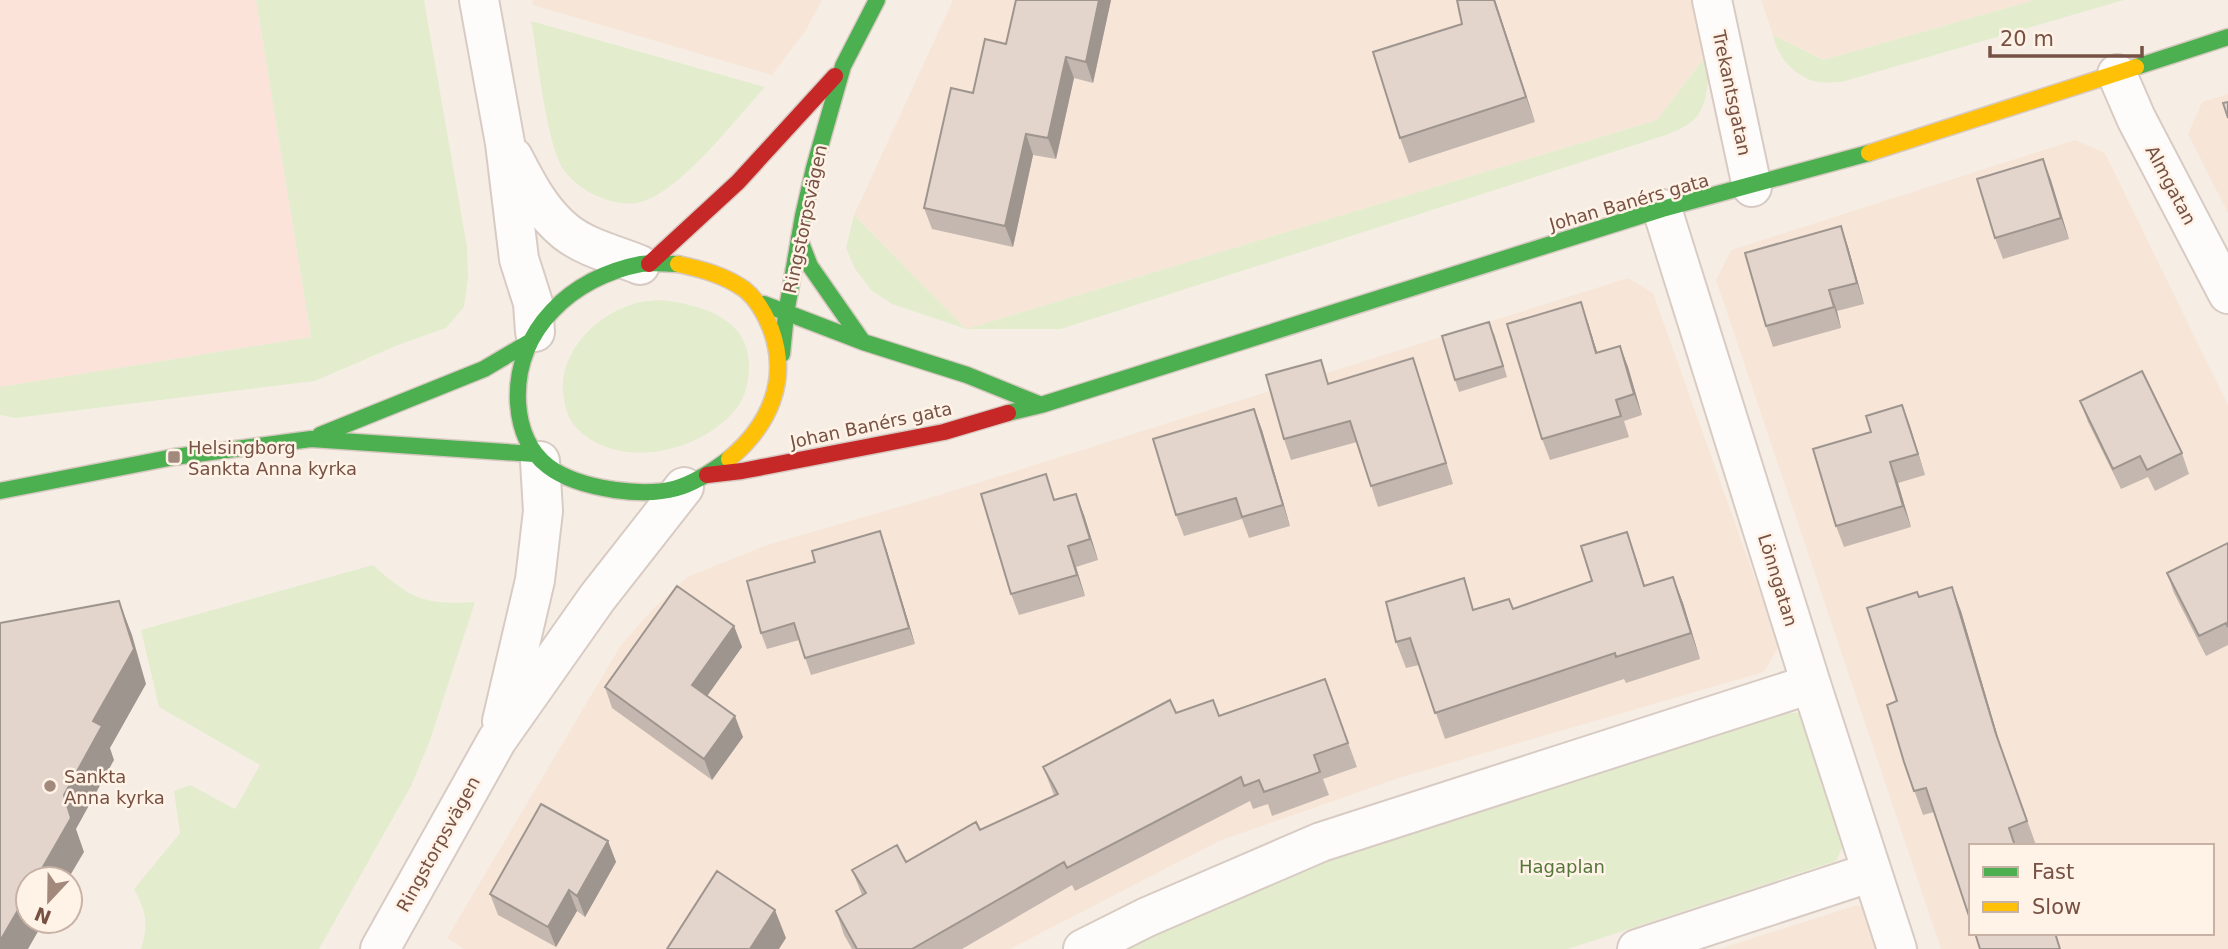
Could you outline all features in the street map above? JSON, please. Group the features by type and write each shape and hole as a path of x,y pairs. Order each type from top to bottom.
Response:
{"street":[{"path":"311,439 484,369 531,337 563,301 618,271 644,264 678,264 722,276 741,287 756,301 771,328 778,352 780,374 768,412 751,442 732,459 696,481 634,491 603,487 557,472 537,458 524,438 517,403 519,371 531,337 533,303 519,260 505,143 479,0"},
{"name":"Ringstorpsvägen","path":"780,374 786,314 814,168 844,66 877,0"},
{"name":"Trekantsgatan","path":"1712,0 1752,187"},
{"name":"Johan Banérs gata","path":"696,481 944,432 1041,405 1662,209 1855,158 2228,37"},
{"name":"Ringstorpsvägen","path":"644,264 738,182 844,66"},
{"name":"Almgatan","path":"2117,74 2141,128 2228,294"},
{"path":"505,143 538,202 566,232 589,245 644,264"},
{"name":"Lönngatan","path":"1662,209 1897,949"},
{"path":"799,238 810,266 863,342"},
{"name":"Johan Banérs gata","path":"756,301 863,342 967,375 1041,405"},
{"path":"0,491 174,457 311,439 537,458"},
{"name":"Ringstorpsvägen","path":"498,740 535,580 543,511 537,458"},
{"name":"Ringstorpsvägen","path":"394,944 498,740 597,598 696,481"},
{"path":"1083,949 1147,917 1321,842 1811,684"},
{"path":"1637,949 1872,872"}],"shaded area":[{"path":"0,0 256,0 311,337 0,387"},
{"path":"532,0 822,0 806,30 772,75 533,5"},
{"path":"953,0 1692,0 1708,53 1657,120 966,329 854,215"},
{"path":"1761,0 2035,0 1823,60 1773,35"},
{"path":"2228,94 2228,213 2188,134 2202,102"},
{"path":"2075,140 2105,153 2228,405 2228,949 1941,949 1716,280 1731,250"},
{"path":"1628,278 1653,293 1779,646 1764,672 1402,777 1219,841 1010,949 464,949 447,938 621,645 687,577 767,545 936,496"},
{"path":"1857,905 1873,912 1885,949 1719,949"}],"green space":[{"path":"256,0 424,0 467,247 468,277 464,307 446,328 398,345 315,381 15,418 0,415 0,387 311,337"},
{"path":"2035,0 2124,0 1842,82 1817,82 1798,74 1782,57 1773,35 1823,60"},
{"path":"531,21 765,87 690,170 673,184 656,196 641,202 609,200 590,193 576,183 565,172 558,159 548,122"},
{"path":"1708,53 1706,93 1700,112 1687,125 1666,135 1061,329 966,329 1657,120"},
{"path":"854,215 966,329 892,304 872,291 855,269 846,248"},
{"path":"659,300 706,310 733,326 742,337 748,352 749,369 744,395 736,409 722,423 685,444 642,453 601,445 583,434 568,416 563,393 567,363 583,337 606,317 636,303"},
{"path":"373,565 398,586 430,601 475,602 429,743 411,786 319,949 141,949 145,918 134,889 180,833 174,791 190,785 235,809 260,765 159,707 141,630"},
{"name":"Hagaplan","path":"1811,712 1850,832 1836,861 1568,949 1122,949 1316,859 1772,714"}],"building":[{"path":"1016,0 1099,0 1086,62 1066,57 1048,138 1026,134 1005,226 924,208 951,88 973,93 985,39 1006,44"},
{"path":"1457,0 1494,0 1526,97 1400,138 1373,52 1462,24"},
{"path":"2228,102 2228,118 2223,103"},
{"path":"2043,159 2061,218 1995,238 1977,179"},
{"path":"1841,226 1857,283 1829,290 1834,307 1766,326 1745,253"},
{"path":"1581,302 1596,353 1620,346 1634,394 1616,400 1621,416 1542,439 1507,324"},
{"path":"1489,322 1503,366 1455,380 1442,336"},
{"path":"1413,358 1446,463 1371,486 1350,421 1284,439 1266,375 1321,360 1328,384"},
{"path":"2142,371 2182,453 2147,470 2140,456 2113,469 2080,401"},
{"path":"1902,405 1918,454 1890,462 1903,506 1836,526 1813,449 1871,432 1866,416"},
{"path":"1254,409 1283,505 1242,517 1236,498 1176,515 1153,439"},
{"path":"1046,474 1054,500 1076,494 1090,539 1068,546 1077,575 1011,594 981,494"},
{"path":"880,531 909,628 805,658 794,623 761,633 747,581 815,562 812,551"},
{"path":"1627,532 1644,586 1673,577 1691,633 1616,657 1615,653 1435,713 1410,638 1396,642 1386,602 1464,578 1473,610 1509,599 1513,609 1592,581 1581,546"},
{"path":"2228,543 2228,627 2226,623 2199,636 2167,573"},
{"path":"677,586 734,626 692,685 735,716 704,759 605,687"},
{"path":"1952,587 1996,734 2027,821 2009,828 2014,844 1969,844 1969,916 1926,788 1914,791 1904,762 1887,705 1897,701 1867,608 1917,592 1919,597"},
{"name":"Sankta Anna kyrka","path":"119,601 134,649 93,721 102,726 64,795 71,818 44,865 14,865 14,917 0,941 0,623"},
{"path":"1325,679 1348,743 1314,755 1320,772 1264,792 1259,780 1244,786 1241,777 1067,868 1064,862 912,949 857,949 836,911 866,893 852,870 897,845 906,862 976,822 980,830 1058,794 1043,767 1170,700 1176,713 1213,700 1219,716"},
{"path":"541,804 608,841 577,896 569,890 548,927 490,894"},
{"path":"717,871 775,910 750,949 667,949"},
{"path":"1976,935 2056,935 2060,949 1980,949"}],"traffic: fast":[{"path":"782,354 786,314 814,168 843,66 877,0"},
{"path":"2136,67 2228,37"},
{"path":"1008,413 1041,405 1662,209 1869,153"},
{"path":"799,238 810,266 863,342"},
{"path":"678,264 646,263 616,271 571,294 552,311 537,330 526,352 519,377 518,403 521,424 527,441 536,455 548,466 578,481 615,490 648,492 676,488 689,484 729,459"},
{"path":"764,304 863,342 967,375 1041,405"},
{"path":"320,435 484,369 528,343"},
{"path":"0,491 174,457 311,439 534,454"}],"traffic: slow":[{"path":"1869,153 2136,67"},
{"path":"678,264 720,276 744,289 763,312 776,348 777,384 772,401 755,432 729,459"}],"traffic: jam":[{"path":"649,264 738,182 835,76"},
{"path":"707,475 742,471 944,432 1008,413"}],"place":[{"name":"Helsingborg Sankta Anna kyrka","path":"174,457"},
{"name":"Sankta Anna kyrka","path":"50,786"}]}
